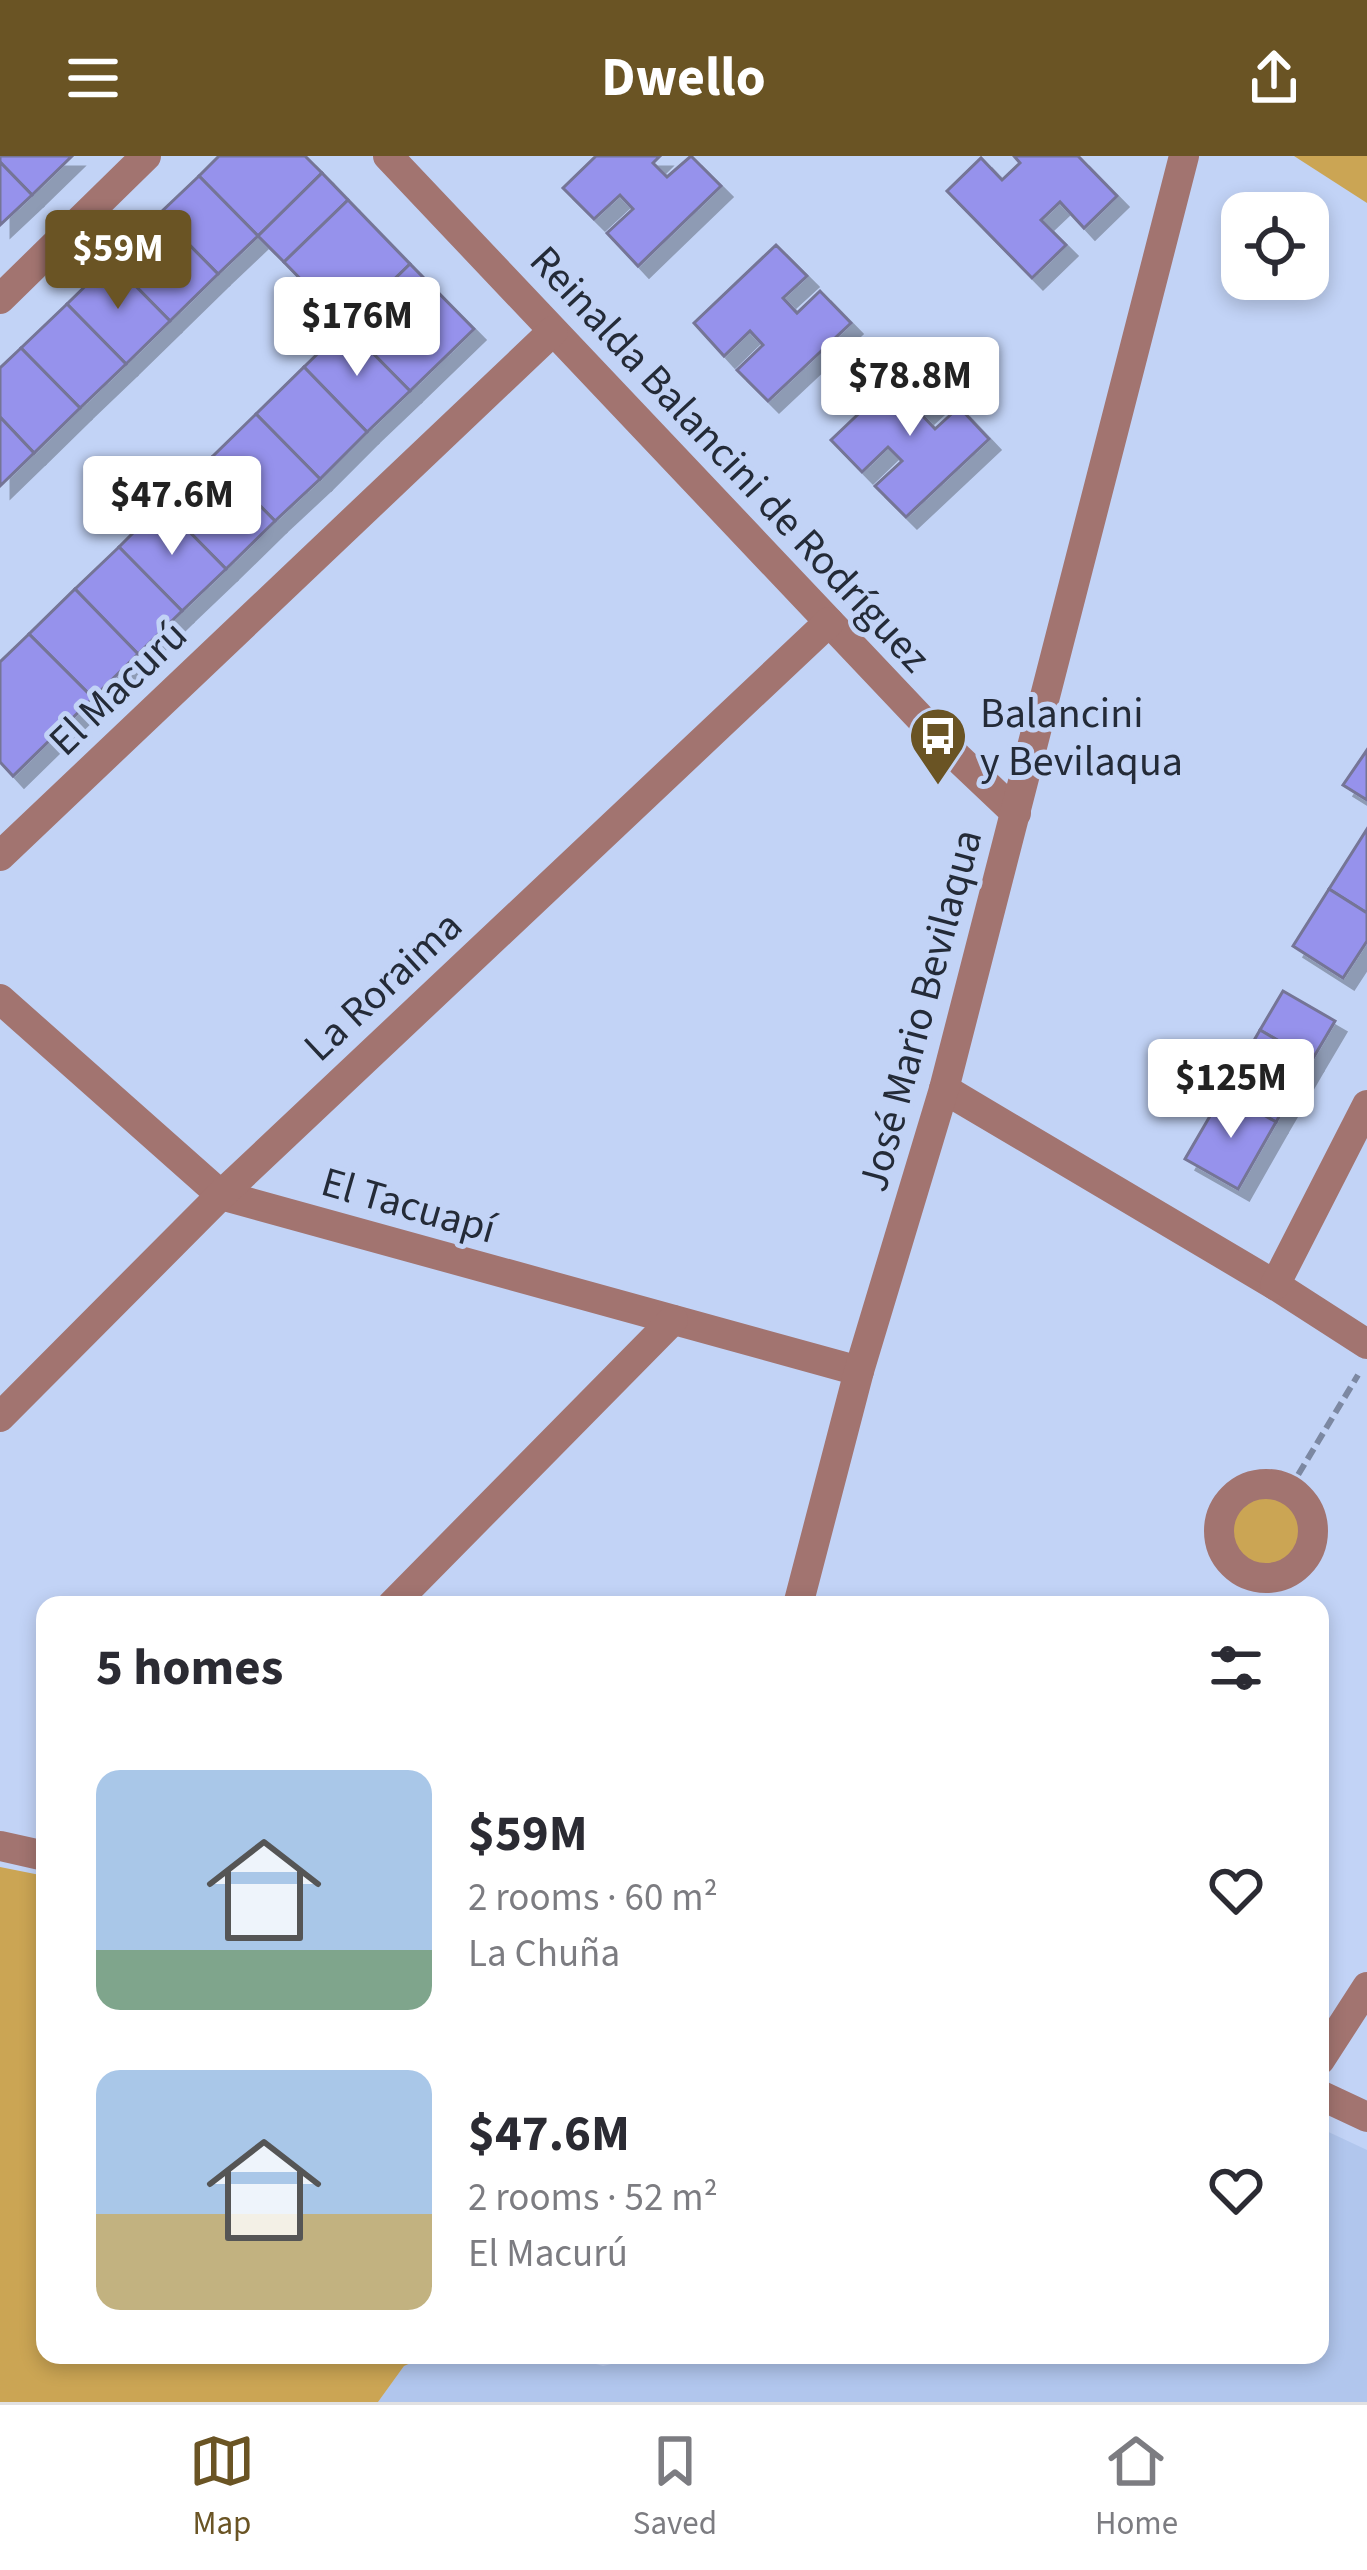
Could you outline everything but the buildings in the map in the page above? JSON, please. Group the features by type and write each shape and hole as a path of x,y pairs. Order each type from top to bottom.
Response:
{"street":[{"path":"0,299 146,156"},
{"name":"Reinalda Balancini de Rodríguez","path":"388,156 958,759 1016,813"},
{"name":"José Mario Bevilaqua","path":"800,1596 859,1371 944,1089 1176,161"},
{"name":"El Macurú","path":"0,856 553,331"},
{"name":"La Roraima","path":"0,1417 221,1195 829,622"},
{"name":"El Tacuapí","path":"0,999 221,1195 859,1371"},
{"path":"944,1089 1367,1344"},
{"path":"1274,1285 1367,1105"},
{"path":"401,1596 673,1321"},
{"path":"1268,1596 1280,1577 1304,1560 1314,1532 1306,1504 1289,1490 1270,1484 1244,1490 1222,1511 1220,1542 1236,1568 1249,1576 1280,1577"},
{"path":"0,1846 36,1854"},
{"path":"1329,2046 1367,1987"},
{"path":"1329,2099 1367,2117"}],"path":[{"path":"1289,1490 1367,1360"}],"shaded area":[{"path":"1294,156 1367,156 1367,203"},
{"path":"1266,1493 1293,1504 1304,1531 1293,1558 1266,1569 1239,1558 1228,1531 1239,1504"},
{"path":"0,1867 36,1874 36,2364 409,2364 378,2402 0,2402"},
{"path":"1329,2132 1367,2150 1367,2402 378,2402 409,2364 1329,2364"}],"place":[{"name":"Balancini y Bevilaqua","path":"938,787"}]}
